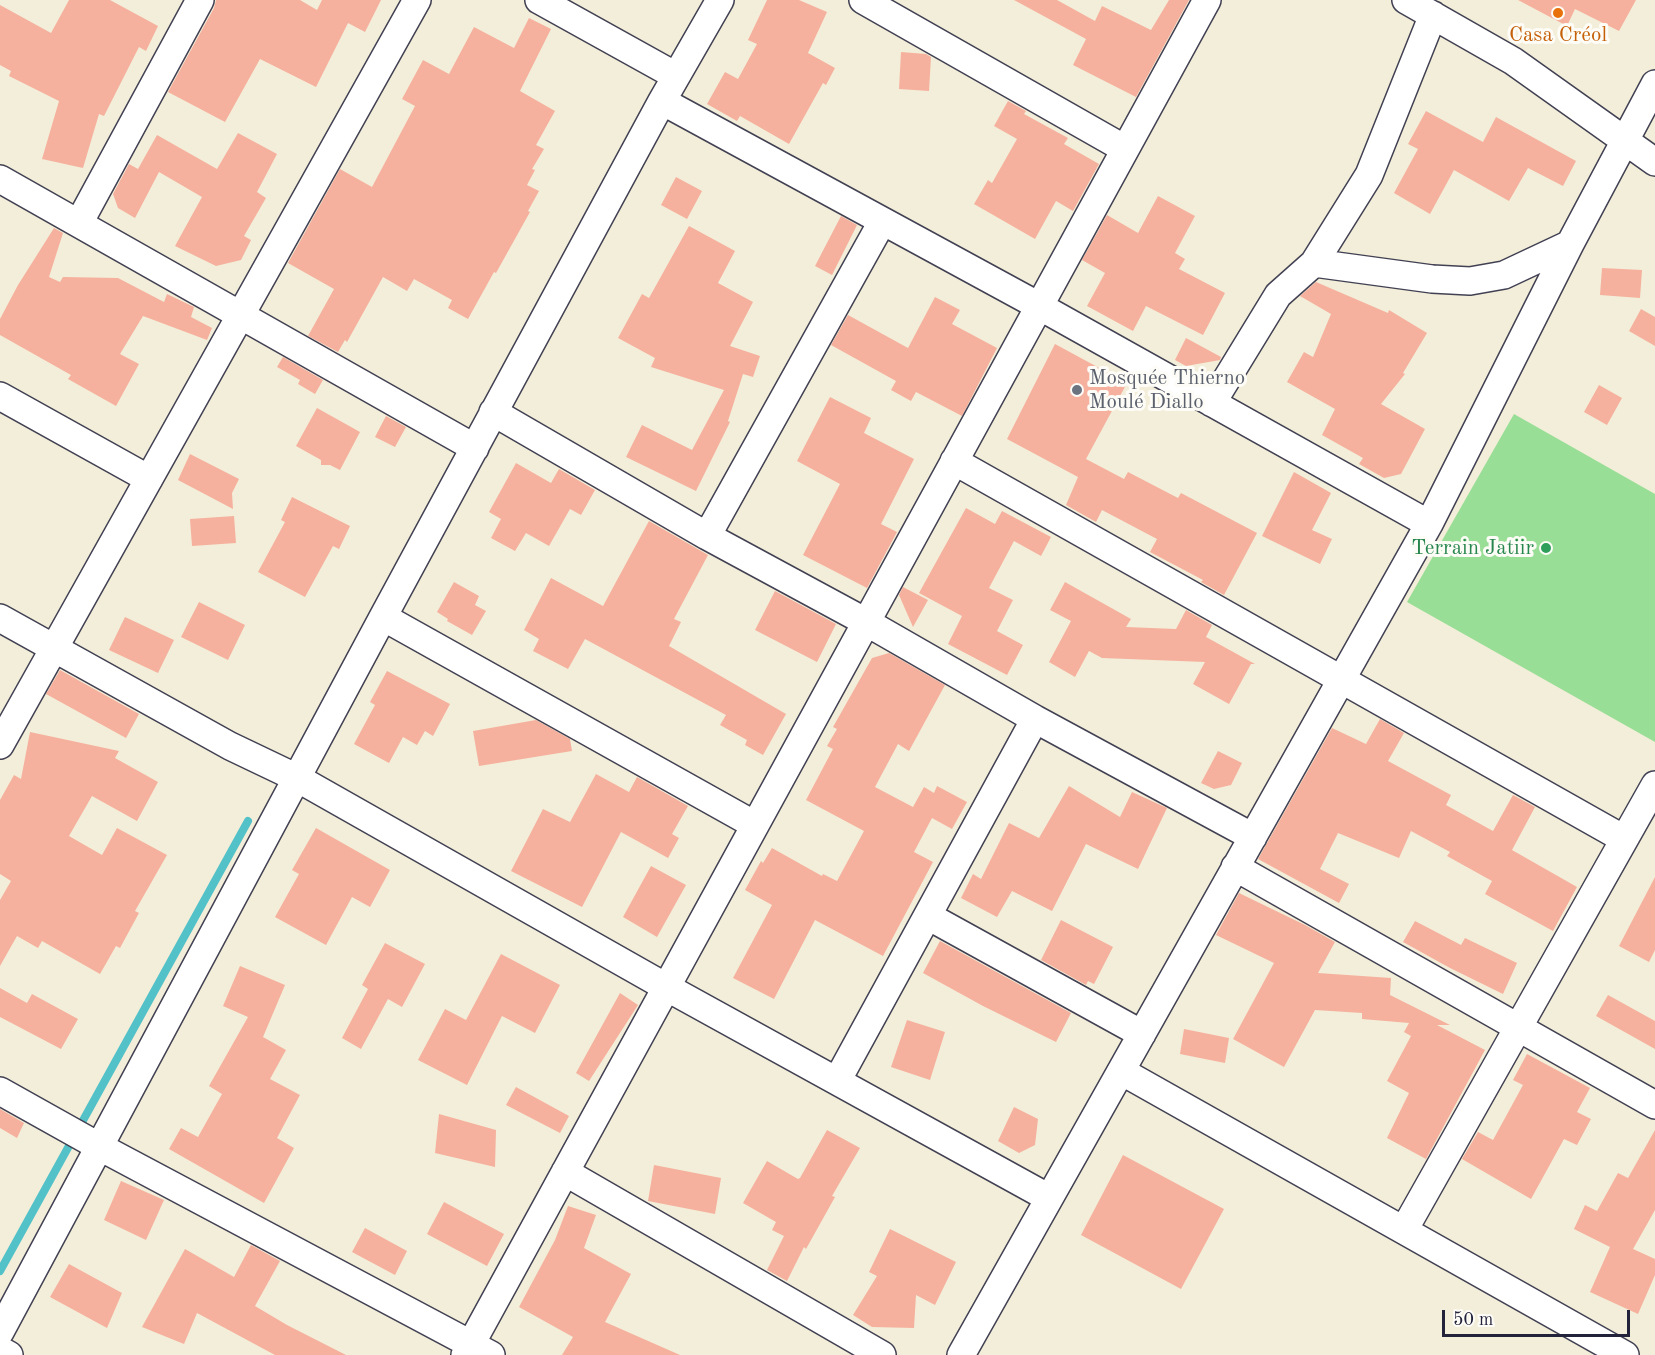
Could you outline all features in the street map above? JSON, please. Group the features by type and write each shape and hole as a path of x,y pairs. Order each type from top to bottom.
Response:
{"street":[{"path":"79,223 200,0"},
{"path":"0,746 417,0"},
{"path":"539,0 676,76"},
{"path":"0,1332 493,412 676,76 720,0"},
{"path":"863,0 1125,149"},
{"path":"0,1090 475,1351 565,1172 1207,0"},
{"path":"1406,0 1513,61 1655,162"},
{"path":"1212,403 1278,295 1314,263 1369,175 1433,15"},
{"path":"961,1355 1429,524 1570,244 1655,84"},
{"path":"662,102 1039,306 1429,524"},
{"path":"0,179 475,448"},
{"path":"707,536 882,222"},
{"path":"1314,263 1432,279 1470,281 1504,275 1570,244"},
{"path":"0,396 149,479"},
{"path":"493,412 707,536 866,621 1035,719 1252,837"},
{"path":"954,461 1624,839"},
{"path":"383,617 755,825"},
{"path":"0,618 230,746 297,778 666,987 1049,1198"},
{"path":"837,1081 1035,719"},
{"path":"1404,1230 1655,785"},
{"path":"1235,867 1655,1105"},
{"path":"928,916 1142,1034"},
{"path":"1121,1071 1625,1355"},
{"path":"565,1172 882,1355"},
{"path":"0,1350 9,1355"}],"green space":[{"name":"Terrain Jatiir","path":"1514,414 1655,494 1655,742 1407,602"}],"building":[{"path":"69,0 110,0 158,26 146,51 139,47 104,116 99,114 83,168 42,159 59,101 9,76 11,71 0,65 0,5 51,33"},
{"path":"216,0 300,0 317,10 322,0 381,0 365,32 348,23 316,87 260,59 225,122 168,92 214,8"},
{"path":"767,0 799,0 827,12 808,53 835,68 826,85 823,83 789,144 740,116 737,121 707,104 725,72 738,79 757,44 748,40"},
{"path":"1014,0 1057,0 1095,21 1102,6 1151,30 1169,0 1189,0 1136,97 1073,65 1086,39"},
{"path":"1518,0 1636,0 1619,31 1575,9 1567,26"},
{"path":"529,18 551,29 520,91 555,111 536,145 544,149 532,169 535,170 527,185 539,191 528,211 530,212 468,319 448,308 452,300 414,279 407,291 383,277 347,342 345,340 338,352 308,336 334,289 288,263 340,169 372,187 415,106 402,99 423,60 449,74 474,27 514,48"},
{"path":"901,52 926,54 931,57 929,91 899,89"},
{"path":"1008,101 1026,111 1024,114 1068,138 1064,144 1099,164 1073,211 1056,201 1035,239 974,204 988,180 992,183 1017,139 994,126"},
{"path":"1426,111 1483,142 1496,117 1576,161 1563,186 1528,168 1509,201 1454,170 1430,214 1394,193 1418,149 1408,144"},
{"path":"238,133 277,154 257,192 266,198 244,236 251,240 241,260 216,266 175,246 202,197 159,172 135,218 118,208 113,194 129,164 138,169 157,135 217,169"},
{"path":"676,177 702,191 687,219 661,205"},
{"path":"1158,196 1195,216 1175,253 1185,259 1179,269 1225,293 1203,335 1146,306 1133,331 1087,306 1105,273 1082,260 1107,215 1138,233"},
{"path":"841,216 857,225 832,275 815,266"},
{"path":"689,226 735,251 718,283 753,302 730,346 760,356 753,377 743,374 728,421 730,422 696,491 626,457 642,425 692,450 724,390 651,367 655,358 618,338 642,294 649,298"},
{"path":"54,228 63,233 49,277 60,282 63,277 118,278 164,302 167,294 194,307 191,317 212,328 207,340 143,316 120,354 139,364 116,406 68,379 71,375 0,335 0,319 18,285"},
{"path":"1602,268 1642,270 1640,298 1600,295"},
{"path":"1316,282 1388,313 1389,310 1427,333 1403,373 1405,374 1381,404 1425,429 1401,474 1384,478 1359,464 1363,458 1322,435 1335,409 1287,382 1304,352 1313,357 1331,314 1300,296"},
{"path":"935,297 960,310 952,324 997,348 962,416 916,392 911,401 891,390 896,381 831,345 848,315 908,348"},
{"path":"1641,309 1655,317 1655,346 1629,331"},
{"path":"1186,338 1221,357 1220,360 1186,366 1175,360"},
{"path":"1055,344 1127,383 1086,459 1124,479 1128,472 1178,498 1181,493 1257,533 1224,595 1201,582 1203,580 1150,552 1157,539 1102,510 1096,522 1066,505 1078,477 1007,439"},
{"path":"283,357 323,380 315,394 298,384 300,380 277,367"},
{"path":"1599,385 1622,398 1607,425 1584,412"},
{"path":"830,397 871,418 864,433 914,459 881,524 897,532 867,588 803,555 840,484 797,461"},
{"path":"317,408 360,432 340,470 330,465 321,465 321,460 296,446"},
{"path":"386,416 406,427 395,447 375,437"},
{"path":"190,454 239,479 232,493 233,509 178,480"},
{"path":"516,463 551,483 559,469 595,490 581,515 570,509 549,546 526,533 515,551 491,538 501,519 489,512"},
{"path":"1294,472 1331,493 1312,530 1332,539 1320,564 1262,536"},
{"path":"292,497 350,526 339,549 333,546 305,597 258,572 285,522 281,520"},
{"path":"966,508 995,524 1002,511 1051,537 1041,556 1014,541 989,588 1013,600 997,631 1023,645 1007,675 948,644 962,616 919,593"},
{"path":"234,516 236,543 192,546 190,519"},
{"path":"649,521 708,555 674,619 681,622 669,646 786,714 763,755 745,745 747,740 720,725 726,715 585,639 568,669 533,651 539,639 524,630 551,578 603,606"},
{"path":"454,582 479,596 475,605 486,611 472,635 447,621 448,619 437,612"},
{"path":"1065,582 1131,619 1126,627 1176,629 1186,610 1212,625 1206,637 1255,664 1251,664 1229,704 1193,684 1205,662 1102,658 1089,651 1075,677 1049,662 1071,621 1050,610"},
{"path":"903,587 928,600 913,627 899,595"},
{"path":"775,591 836,624 817,662 755,630"},
{"path":"199,602 245,625 228,660 181,637"},
{"path":"125,617 174,640 158,673 109,650"},
{"path":"889,653 945,685 909,751 898,744 875,787 913,807 924,787 934,793 937,786 967,802 952,829 932,818 914,852 933,862 883,956 815,920 774,999 733,978 772,905 745,890 761,861 763,863 772,848 822,876 823,874 837,881 864,831 806,800 833,749 827,746 837,729 833,727 872,658"},
{"path":"60,670 139,714 126,738 46,694"},
{"path":"387,671 450,704 433,736 425,731 417,745 403,737 389,763 354,744 375,705 370,702"},
{"path":"1380,719 1404,733 1388,761 1451,795 1446,805 1493,831 1513,795 1535,807 1512,850 1577,887 1553,931 1485,894 1492,881 1447,856 1450,852 1411,831 1399,858 1338,833 1320,869 1349,884 1339,903 1258,859 1332,728 1366,744"},
{"path":"536,720 570,739 572,751 479,766 473,731"},
{"path":"30,732 119,751 115,758 158,782 137,821 92,796 69,836 102,855 117,828 167,855 135,911 139,913 120,948 116,946 100,974 42,941 38,948 17,936 0,966 0,900 11,881 0,874 0,800 14,775 21,779"},
{"path":"1218,751 1242,763 1231,785 1214,789 1201,783"},
{"path":"596,774 629,792 637,777 688,806 672,834 679,838 668,858 621,832 582,907 511,871 543,809 570,822"},
{"path":"1069,786 1120,817 1132,792 1167,808 1138,869 1086,844 1052,911 1012,891 997,917 961,898 973,874 981,879 1009,823 1039,838"},
{"path":"316,828 390,870 370,907 352,897 326,945 275,917 299,874 292,870"},
{"path":"651,866 686,885 657,937 623,917"},
{"path":"1655,877 1655,950 1649,962 1619,946"},
{"path":"1239,893 1335,942 1318,973 1391,978 1390,995 1450,1025 1437,1025 1485,1050 1426,1159 1387,1138 1409,1093 1387,1081 1411,1036 1404,1032 1409,1023 1362,1019 1362,1013 1315,1010 1284,1067 1233,1039 1274,963 1216,935"},
{"path":"1061,920 1113,947 1094,984 1088,981 1086,985 1041,960"},
{"path":"1415,921 1461,945 1465,938 1517,963 1503,994 1403,942"},
{"path":"940,941 1071,1013 1056,1042 923,973"},
{"path":"385,943 425,964 402,1007 388,999 361,1049 342,1038 368,989 362,985"},
{"path":"501,954 560,985 535,1033 502,1016 467,1085 418,1060 445,1009 466,1020"},
{"path":"240,966 285,985 263,1037 286,1050 270,1079 300,1095 277,1138 294,1148 264,1203 169,1149 181,1128 198,1137 222,1094 209,1086 248,1017 223,1006"},
{"path":"0,988 27,1003 32,994 78,1019 61,1049 0,1017"},
{"path":"620,993 638,1005 589,1081 576,1073"},
{"path":"1608,995 1655,1021 1655,1049 1596,1016"},
{"path":"907,1020 945,1032 930,1080 891,1067"},
{"path":"1184,1029 1229,1038 1225,1063 1180,1054"},
{"path":"1527,1054 1590,1088 1577,1112 1591,1119 1577,1145 1564,1139 1531,1199 1462,1159 1478,1132 1493,1140 1523,1085 1513,1080"},
{"path":"516,1087 569,1116 560,1133 506,1105"},
{"path":"1014,1107 1038,1119 1035,1145 1019,1153 998,1141"},
{"path":"0,1109 24,1123 17,1138 0,1128"},
{"path":"439,1114 496,1130 495,1167 435,1153"},
{"path":"827,1130 860,1148 787,1281 767,1270 784,1236 772,1230 776,1222 743,1203 767,1161 798,1179 800,1178"},
{"path":"1655,1130 1655,1210 1633,1249 1655,1259 1655,1275 1638,1314 1590,1292 1610,1247 1574,1229 1585,1205 1597,1211 1618,1173 1628,1178"},
{"path":"1123,1155 1224,1209 1181,1289 1081,1235"},
{"path":"654,1165 721,1178 715,1214 648,1201"},
{"path":"121,1181 164,1200 146,1240 104,1220"},
{"path":"444,1202 504,1234 487,1266 427,1234"},
{"path":"568,1206 596,1215 584,1248 631,1274 605,1322 680,1355 562,1355 573,1337 519,1307 555,1240"},
{"path":"365,1228 407,1251 395,1275 352,1252"},
{"path":"890,1229 956,1262 935,1305 916,1295 914,1328 872,1327 853,1315 877,1276 869,1272"},
{"path":"251,1245 280,1261 255,1306 346,1355 275,1355 197,1313 184,1344 142,1327 185,1249 234,1277"},
{"path":"69,1264 122,1293 107,1328 50,1297"}],"waterway":[{"path":"0,1271 248,821"}],"place":[{"name":"Casa Créol","path":"1558,13"},
{"name":"Mosquée Thierno Moulé Diallo","path":"1077,390"},
{"name":"Terrain Jatiir","path":"1546,548"}]}
